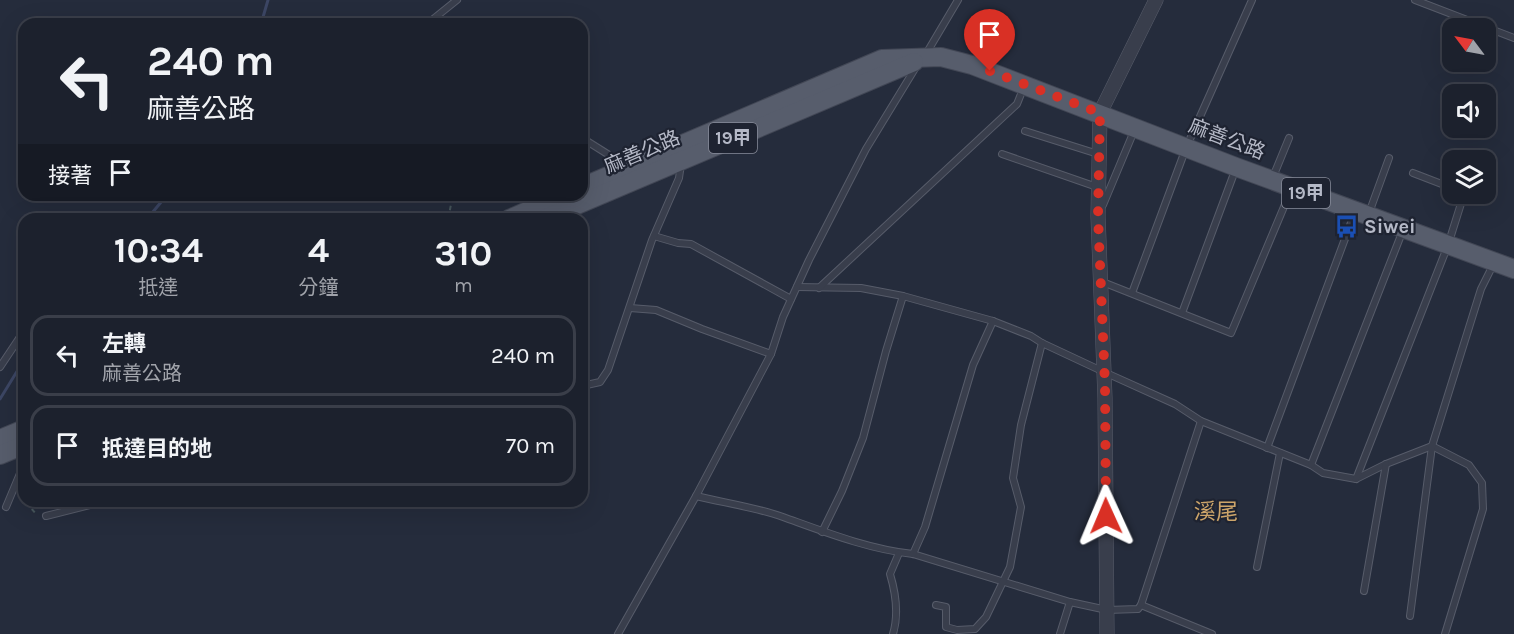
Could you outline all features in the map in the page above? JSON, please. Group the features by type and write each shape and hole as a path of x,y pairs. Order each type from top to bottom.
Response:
{"main road":[{"name":"麻善公路","path":"588,197 679,152 882,59 941,57 961,61 1236,167 1514,269"},
{"name":"麻善公路","path":"588,184 628,167 679,152"},
{"path":"523,213 550,201"},
{"name":"麻善公路","path":"556,213 580,201"},
{"path":"0,439 18,432"},
{"path":"0,455 18,448"}],"street":[{"path":"1107,634 1104,372 1098,216 1100,113 1156,0"}],"lane":[{"path":"434,18 456,0"},
{"path":"618,634 696,496 771,354 776,334 809,260 866,149 958,0"},
{"path":"1132,293 1186,148 1252,0"},
{"path":"1415,0 1514,38"},
{"path":"818,288 1017,104 1025,85"},
{"path":"1098,216 1135,128"},
{"path":"1025,131 1099,155"},
{"path":"1272,180 1289,138"},
{"path":"588,142 628,167"},
{"path":"588,385 600,382 608,370 654,236 679,178 679,152"},
{"path":"1002,154 1098,187"},
{"path":"1267,448 1362,214 1389,158"},
{"path":"1182,313 1236,167"},
{"path":"1413,173 1442,184"},
{"path":"1099,281 1231,333 1292,188"},
{"path":"1356,479 1448,245 1461,204"},
{"path":"1311,465 1403,229"},
{"path":"654,236 691,244 791,299"},
{"path":"1410,616 1432,446 1481,289 1495,262"},
{"path":"797,287 861,288 903,296 993,321 1031,336 1175,404 1201,421 1311,465 1323,473 1356,479 1386,464 1432,446 1469,465 1482,483 1483,509 1445,634"},
{"path":"822,532 842,491 863,438 903,296"},
{"path":"630,308 656,309 702,329 771,354"},
{"path":"913,554 925,527 973,365 993,321"},
{"path":"0,367 18,340"},
{"path":"936,605 946,608 946,627 957,630 975,629 986,616 1010,567 1021,507 1013,478 1021,425 1042,343"},
{"path":"696,496 781,516 822,532 899,553 913,554 1070,602 1107,610 1138,609 1201,421"},
{"path":"1257,567 1280,453"},
{"path":"1364,591 1386,464"},
{"path":"6,507 18,478"},
{"path":"46,516 82,507"},
{"path":"893,634 898,617 890,574 899,553"},
{"path":"1060,634 1070,602"},
{"path":"1141,605 1212,634"}],"path":[{"path":"30,507 36,515 46,516"}],"waterway":[{"path":"263,18 268,0"},
{"path":"152,213 162,201"},
{"path":"0,399 18,370"}],"place":[{"name":"Siwei","path":"1346,226"}],"district":[{"name":"溪尾","path":"1216,512"}],"route":[{"path":"990,71 1100,113 1098,216 1105,385 1106,516"}]}
